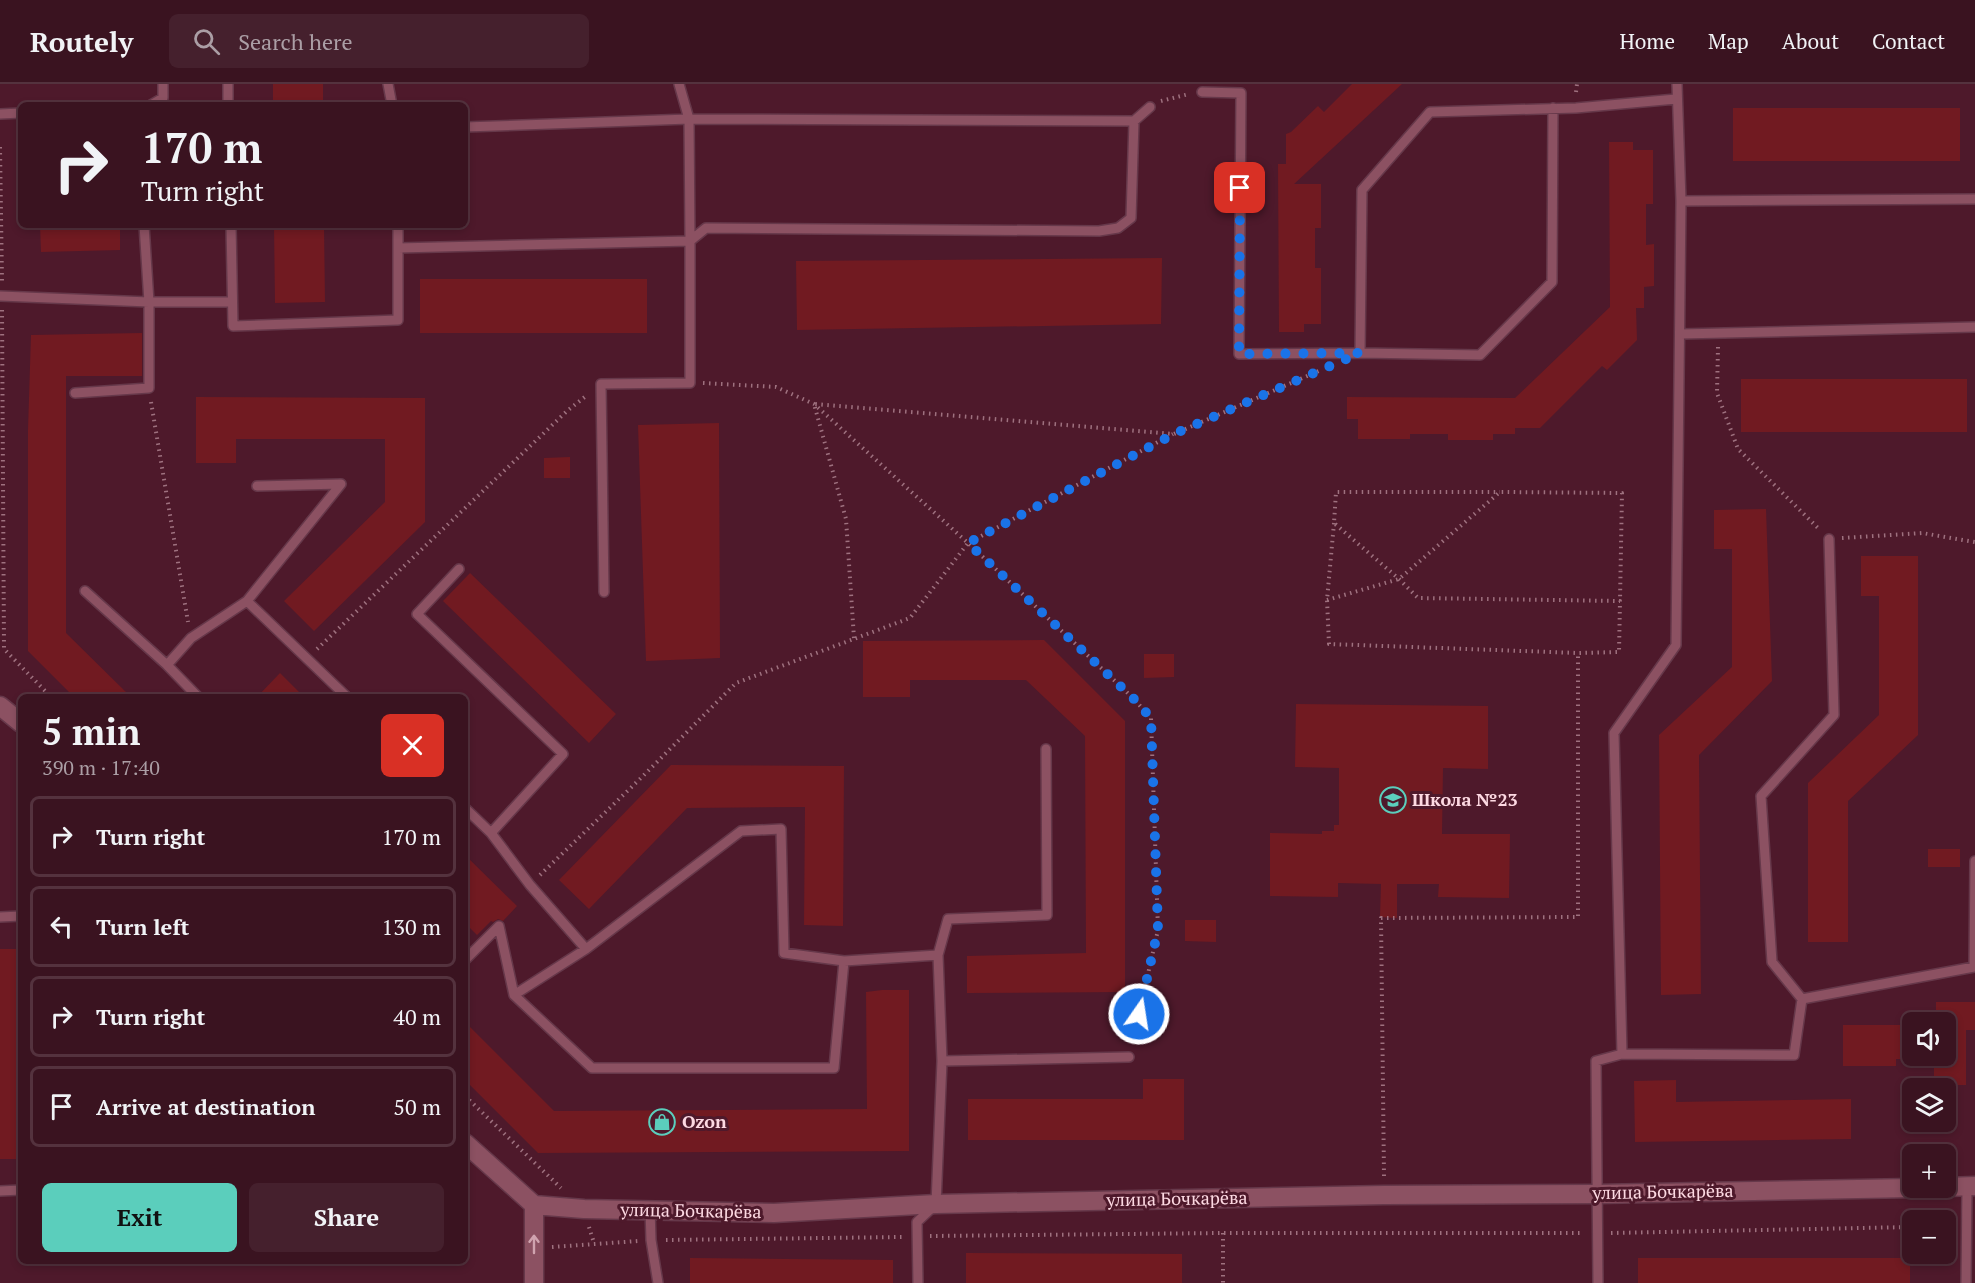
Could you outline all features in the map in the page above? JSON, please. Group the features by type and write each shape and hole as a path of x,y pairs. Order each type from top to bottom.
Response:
{"street":[{"path":"0,706 18,720"},
{"path":"468,1146 534,1205 534,1283"},
{"path":"1956,1187 1971,1186"},
{"name":"улица Бочкарёва","path":"534,1205 584,1209 774,1213 936,1204 1902,1188"}],"lane":[{"path":"156,102 163,98 163,84"},
{"path":"228,84 228,102"},
{"path":"388,84 391,102"},
{"path":"604,592 601,384 690,383 689,120 679,84"},
{"path":"1622,1054 1614,733 1676,645 1681,201 1677,84"},
{"path":"1202,92 1240,93 1239,354 1480,355 1552,282 1553,108"},
{"path":"1360,353 1362,190 1430,112 1553,108 1676,99"},
{"path":"468,127 689,120 1134,121 1150,107"},
{"path":"0,114 18,113"},
{"path":"398,248 690,241 706,228 1087,231 1118,228 1131,218 1134,121"},
{"path":"1681,201 1975,199"},
{"path":"75,393 149,388 144,228"},
{"path":"231,228 233,327 398,320 398,228"},
{"path":"1,296 148,302 232,302"},
{"path":"1680,334 1975,327"},
{"path":"167,665 191,638 247,601 341,484 256,486"},
{"path":"1598,1283 1596,1061 1622,1054 1794,1055 1802,999 1772,962 1761,796 1834,715 1829,539"},
{"path":"459,569 417,614 563,754 491,833"},
{"path":"85,591 167,665 195,694"},
{"path":"247,601 344,694"},
{"path":"918,1283 917,1222 936,1204 942,1061 938,955 948,918 1047,915 1046,749"},
{"path":"468,811 491,833 530,885 586,949"},
{"path":"514,995 586,949 741,831 782,829 784,953 844,962 938,955"},
{"path":"1802,999 1974,968 1975,861"},
{"path":"0,917 18,916"},
{"path":"468,957 499,926 514,995 592,1068 834,1068 844,962"},
{"path":"942,1061 1129,1057"},
{"path":"1966,1283 1971,1186"},
{"path":"0,1191 18,1190"},
{"path":"650,1209 651,1240 658,1283"}],"path":[{"path":"1150,107 1167,98 1202,92"},
{"path":"0,147 2,648 48,694"},
{"path":"1719,333 1717,393 1738,449 1829,539 1922,533 1975,542"},
{"path":"530,885 736,682 910,618 968,543 1174,434 1327,367"},
{"path":"690,383 776,387 814,404 968,543 1133,698 1151,718 1158,930 1129,1057"},
{"path":"307,658 567,411 601,384"},
{"path":"149,388 191,638"},
{"path":"814,404 1174,434"},
{"path":"814,404 846,519 854,638"},
{"path":"1336,492 1622,493 1618,652 1578,653 1329,644 1327,600 1334,523 1336,492"},
{"path":"1327,600 1399,579 1500,492"},
{"path":"1334,523 1418,598 1620,601"},
{"path":"1384,1195 1382,918 1578,917 1578,653"},
{"path":"468,1099 542,1170"},
{"path":"552,1256 552,1247 651,1240 1223,1233 1598,1233 1902,1227"},
{"path":"1223,1233 1223,1283"}],"building":[{"path":"273,84 323,84 323,102 273,102"},
{"path":"1352,84 1402,84 1294,184 1321,184 1321,228 1315,228 1315,268 1321,268 1321,324 1304,324 1304,332 1279,332 1278,164 1286,164 1286,134 1318,106 1324,112"},
{"path":"1733,108 1960,108 1960,161 1733,161"},
{"path":"1609,142 1633,142 1633,150 1653,150 1653,204 1646,204 1646,245 1654,244 1654,286 1644,287 1644,308 1636,308 1637,340 1607,370 1602,366 1540,428 1515,428 1515,434 1493,434 1493,440 1448,440 1448,434 1410,434 1410,439 1358,439 1358,419 1347,419 1347,397 1515,398 1610,307"},
{"path":"40,228 120,228 120,250 41,252"},
{"path":"274,228 324,228 325,302 275,303"},
{"path":"1162,258 1161,324 797,330 796,261"},
{"path":"420,279 647,279 647,333 420,333"},
{"path":"142,333 142,376 66,376 66,633 128,694 71,694 28,651 28,430 31,335"},
{"path":"1741,379 1967,379 1967,432 1741,432"},
{"path":"196,397 425,398 425,522 314,631 284,601 385,502 385,439 236,439 236,463 196,463"},
{"path":"719,423 720,658 646,661 638,425"},
{"path":"570,457 570,478 544,478 544,458"},
{"path":"1766,509 1772,681 1699,755 1701,994 1661,995 1659,735 1732,667 1732,549 1714,549 1714,510"},
{"path":"1861,556 1918,556 1918,735 1848,801 1848,942 1808,942 1808,783 1879,715 1879,596 1861,596"},
{"path":"470,573 616,714 589,743 443,601"},
{"path":"1044,640 1125,721 1125,992 967,993 967,956 1086,953 1085,736 1026,680 910,680 910,697 863,697 863,641"},
{"path":"1144,654 1174,654 1174,677 1144,678"},
{"path":"280,673 301,694 260,694"},
{"path":"1296,704 1488,706 1488,769 1443,768 1442,834 1510,834 1509,898 1438,897 1439,884 1397,884 1397,918 1380,917 1381,884 1338,883 1338,897 1270,896 1270,833 1322,834 1322,831 1334,831 1334,825 1339,825 1339,768 1295,767"},
{"path":"671,765 844,766 843,926 804,925 805,807 687,808 589,909 559,880"},
{"path":"1928,849 1960,849 1960,867 1928,867"},
{"path":"468,858 517,906 503,921 498,919 491,921 477,935 468,926"},
{"path":"1185,920 1216,920 1216,942 1185,941"},
{"path":"0,949 18,949 18,1159 0,1159"},
{"path":"909,990 909,1151 538,1153 468,1083 468,1025 554,1111 867,1109 866,992"},
{"path":"1936,1002 1975,1002 1975,1030 1966,1030 1966,1085 1956,1085 1956,1078 1934,1078 1934,1066 1956,1066 1956,1012 1936,1012"},
{"path":"1843,1025 1902,1025 1902,1059 1896,1059 1896,1066 1843,1066"},
{"path":"1143,1079 1184,1079 1184,1140 968,1140 968,1099 1143,1099"},
{"path":"1676,1080 1676,1102 1851,1099 1851,1139 1635,1142 1634,1081"},
{"path":"966,1253 1182,1254 1182,1283 966,1283"},
{"path":"690,1258 893,1260 893,1283 690,1283"},
{"path":"1638,1258 1902,1258 1902,1264 1910,1264 1910,1283 1638,1283"}],"place":[{"name":"Школа №23","path":"1393,800"},
{"name":"Ozon","path":"662,1122"}],"route":[{"path":"1139,1014 1158,930 1151,718 1133,698 968,543 1174,434 1360,353 1239,354 1240,188"}]}
